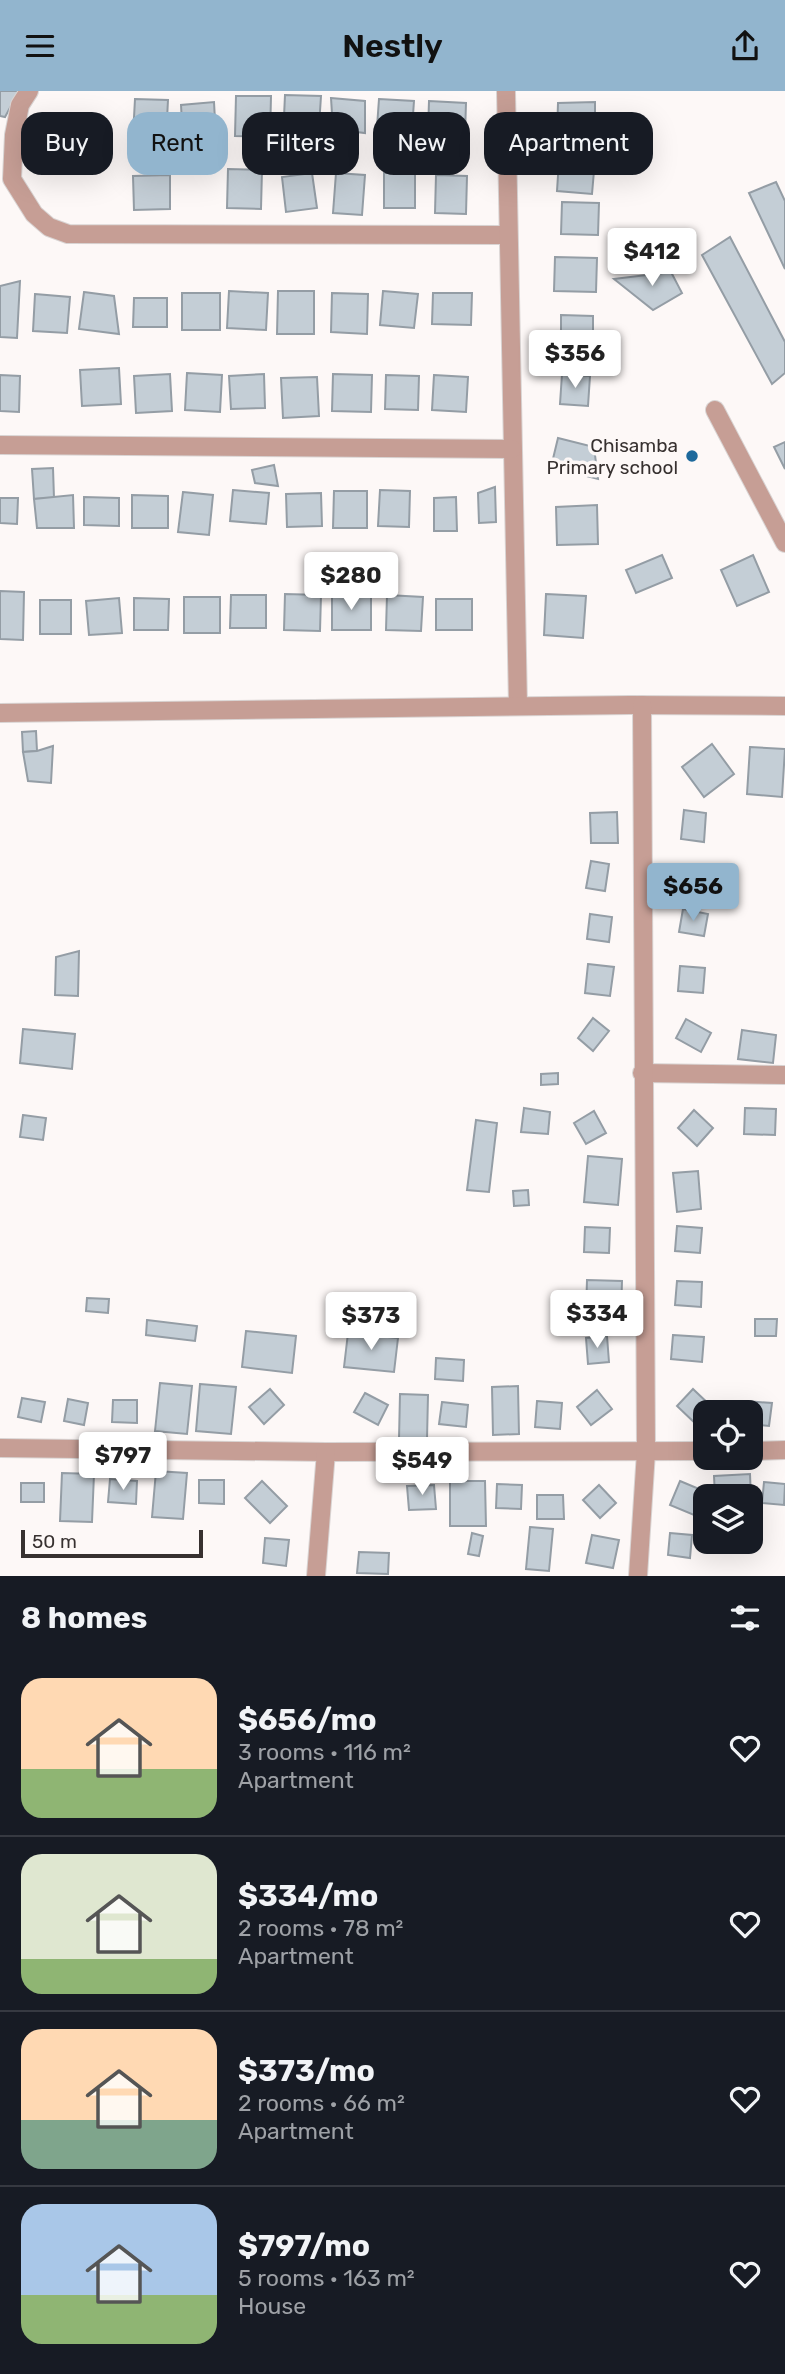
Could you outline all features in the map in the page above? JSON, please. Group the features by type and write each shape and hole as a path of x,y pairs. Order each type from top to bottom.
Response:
{"street":[{"path":"29,91 20,105 14,135 12,179 34,214 49,227 68,234 507,235"},
{"path":"506,91 517,706"},
{"path":"715,410 785,543"},
{"path":"0,445 512,449"},
{"path":"638,1576 646,1452 642,705"},
{"path":"0,713 785,705"},
{"path":"642,1073 785,1075"},
{"path":"0,1448 326,1452 693,1451"},
{"path":"763,1451 785,1450"},
{"path":"316,1576 326,1452"}],"building":[{"path":"0,91 19,91 5,117 0,116"},
{"path":"285,95 321,96 320,112 284,112"},
{"path":"236,96 271,96 271,112 242,112 242,136 235,136"},
{"path":"331,98 365,101 365,133 359,132 359,112 332,112"},
{"path":"135,99 168,100 167,112 134,112"},
{"path":"379,99 414,101 413,112 378,112"},
{"path":"429,101 466,103 466,112 429,112"},
{"path":"214,102 215,112 181,112 181,105"},
{"path":"595,102 595,112 558,112 558,103"},
{"path":"228,169 242,169 242,175 262,175 261,209 227,208"},
{"path":"170,175 170,209 134,210 133,176"},
{"path":"312,175 317,208 286,212 282,177"},
{"path":"336,175 365,175 362,215 333,213"},
{"path":"384,175 415,175 415,208 384,208"},
{"path":"436,175 467,176 466,214 435,213"},
{"path":"558,175 594,175 592,194 557,191"},
{"path":"776,182 785,201 785,269 749,193"},
{"path":"562,202 599,203 598,235 561,234"},
{"path":"730,237 785,342 785,373 772,384 702,255"},
{"path":"555,257 597,258 596,292 554,291"},
{"path":"671,272 682,293 653,310 614,279"},
{"path":"20,281 17,338 0,337 0,286"},
{"path":"229,291 268,293 266,330 227,328"},
{"path":"278,291 314,291 314,334 277,334"},
{"path":"383,291 418,294 414,328 380,325"},
{"path":"84,292 114,296 119,334 79,329"},
{"path":"182,293 220,293 220,330 182,330"},
{"path":"332,293 368,294 367,334 331,332"},
{"path":"433,293 472,293 471,325 432,324"},
{"path":"35,294 70,297 67,333 33,331"},
{"path":"134,298 167,298 167,327 133,327"},
{"path":"561,315 593,316 593,344 561,344"},
{"path":"119,368 121,404 82,406 80,370"},
{"path":"187,373 222,375 220,412 185,410"},
{"path":"170,374 172,411 136,413 134,376"},
{"path":"264,374 265,408 231,409 229,376"},
{"path":"333,374 372,375 371,412 332,411"},
{"path":"562,374 590,376 588,406 560,404"},
{"path":"0,375 20,376 19,412 0,411"},
{"path":"386,375 419,376 418,410 385,409"},
{"path":"434,375 468,377 466,412 432,410"},
{"path":"317,377 319,416 283,418 281,378"},
{"path":"558,438 594,447 598,479 551,467"},
{"path":"785,442 785,469 774,447"},
{"path":"274,465 278,486 255,483 252,470"},
{"path":"53,468 54,498 34,499 32,469"},
{"path":"495,487 496,522 479,523 478,493"},
{"path":"233,490 269,493 266,524 230,521"},
{"path":"380,490 410,491 409,527 378,526"},
{"path":"334,491 367,491 367,528 333,528"},
{"path":"183,492 213,495 209,535 178,532"},
{"path":"321,493 322,526 287,527 286,494"},
{"path":"73,495 74,528 37,528 34,499"},
{"path":"132,495 168,496 168,528 132,528"},
{"path":"84,497 119,498 119,526 84,525"},
{"path":"456,497 457,531 434,531 434,498"},
{"path":"0,498 18,498 17,524 0,523"},
{"path":"597,505 598,544 557,545 556,507"},
{"path":"662,555 672,578 636,593 626,570"},
{"path":"753,555 769,592 737,606 721,570"},
{"path":"0,591 24,592 23,640 0,639"},
{"path":"285,594 321,595 320,631 284,630"},
{"path":"332,594 371,595 371,630 332,630"},
{"path":"546,594 586,596 583,638 544,635"},
{"path":"231,595 266,595 266,628 230,628"},
{"path":"387,595 423,597 421,631 386,630"},
{"path":"184,597 220,597 220,633 184,633"},
{"path":"119,598 122,633 89,635 86,601"},
{"path":"134,598 169,599 168,630 134,630"},
{"path":"436,599 472,599 472,630 436,630"},
{"path":"40,600 71,600 71,634 40,634"},
{"path":"36,731 37,751 23,752 22,732"},
{"path":"712,744 734,774 704,797 682,767"},
{"path":"53,746 51,783 28,781 23,752"},
{"path":"750,747 785,749 782,797 747,794"},
{"path":"684,810 706,813 704,842 681,839"},
{"path":"617,812 618,843 591,843 590,813"},
{"path":"591,861 609,864 605,891 586,888"},
{"path":"683,865 708,868 705,894 680,891"},
{"path":"683,909 708,914 704,936 679,932"},
{"path":"590,914 612,917 609,942 587,939"},
{"path":"79,951 78,996 55,995 56,957"},
{"path":"588,964 614,967 610,996 585,993"},
{"path":"680,966 705,968 703,993 678,991"},
{"path":"593,1018 609,1031 593,1051 578,1038"},
{"path":"686,1019 711,1033 701,1052 676,1038"},
{"path":"23,1029 75,1034 72,1069 20,1063"},
{"path":"742,1030 776,1035 773,1063 738,1059"},
{"path":"558,1073 558,1084 541,1085 541,1074"},
{"path":"524,1108 550,1112 548,1134 521,1132"},
{"path":"745,1108 776,1109 775,1135 744,1134"},
{"path":"694,1110 713,1128 697,1146 678,1128"},
{"path":"594,1111 606,1133 586,1144 574,1123"},
{"path":"23,1115 46,1118 43,1140 20,1137"},
{"path":"476,1120 497,1123 489,1192 467,1190"},
{"path":"588,1156 622,1159 618,1205 584,1202"},
{"path":"698,1171 701,1209 677,1212 673,1173"},
{"path":"528,1190 529,1205 514,1206 513,1191"},
{"path":"677,1226 702,1228 700,1253 675,1251"},
{"path":"585,1227 610,1228 609,1253 584,1252"},
{"path":"587,1280 622,1281 621,1314 586,1313"},
{"path":"677,1281 702,1282 701,1307 675,1305"},
{"path":"87,1298 109,1299 108,1313 86,1311"},
{"path":"755,1319 777,1319 776,1336 755,1336"},
{"path":"147,1320 197,1326 195,1341 146,1335"},
{"path":"246,1331 296,1336 292,1373 242,1367"},
{"path":"348,1333 398,1338 394,1372 344,1367"},
{"path":"673,1335 704,1337 702,1362 671,1359"},
{"path":"607,1336 609,1362 588,1364 586,1338"},
{"path":"436,1358 464,1360 463,1381 435,1379"},
{"path":"160,1383 192,1386 187,1434 155,1431"},
{"path":"200,1384 236,1387 231,1434 196,1431"},
{"path":"518,1386 519,1434 493,1435 492,1387"},
{"path":"270,1389 284,1405 264,1424 249,1407"},
{"path":"693,1389 705,1400 693,1400 693,1421 677,1406"},
{"path":"597,1390 612,1409 591,1425 577,1407"},
{"path":"365,1393 388,1405 378,1425 354,1412"},
{"path":"400,1394 428,1395 427,1439 399,1439"},
{"path":"22,1398 45,1402 41,1422 18,1417"},
{"path":"68,1399 88,1403 84,1425 64,1421"},
{"path":"113,1400 137,1400 137,1423 112,1422"},
{"path":"537,1401 562,1403 560,1429 535,1427"},
{"path":"442,1402 468,1405 466,1427 439,1424"},
{"path":"763,1402 772,1403 769,1426 763,1425"},
{"path":"156,1471 187,1473 183,1519 152,1517"},
{"path":"62,1473 94,1474 92,1522 60,1521"},
{"path":"750,1474 750,1484 714,1484 714,1476"},
{"path":"110,1479 137,1481 136,1504 108,1502"},
{"path":"199,1480 224,1480 224,1504 199,1503"},
{"path":"262,1481 287,1506 270,1523 245,1498"},
{"path":"450,1481 485,1481 486,1526 450,1526"},
{"path":"680,1481 693,1486 693,1515 670,1505"},
{"path":"764,1482 785,1484 784,1505 763,1503"},
{"path":"21,1483 44,1483 44,1502 21,1502"},
{"path":"497,1484 522,1485 521,1509 496,1508"},
{"path":"434,1485 436,1509 409,1510 407,1486"},
{"path":"599,1485 616,1503 600,1518 583,1500"},
{"path":"537,1495 563,1495 564,1519 537,1519"},
{"path":"530,1527 553,1529 549,1571 526,1569"},
{"path":"472,1533 483,1536 479,1556 468,1554"},
{"path":"670,1533 692,1535 690,1558 668,1555"},
{"path":"592,1535 619,1540 613,1568 586,1563"},
{"path":"265,1538 289,1540 286,1566 263,1563"},
{"path":"359,1552 389,1553 388,1574 357,1573"}],"place":[{"name":"Chisamba Primary school","path":"692,456"}]}
